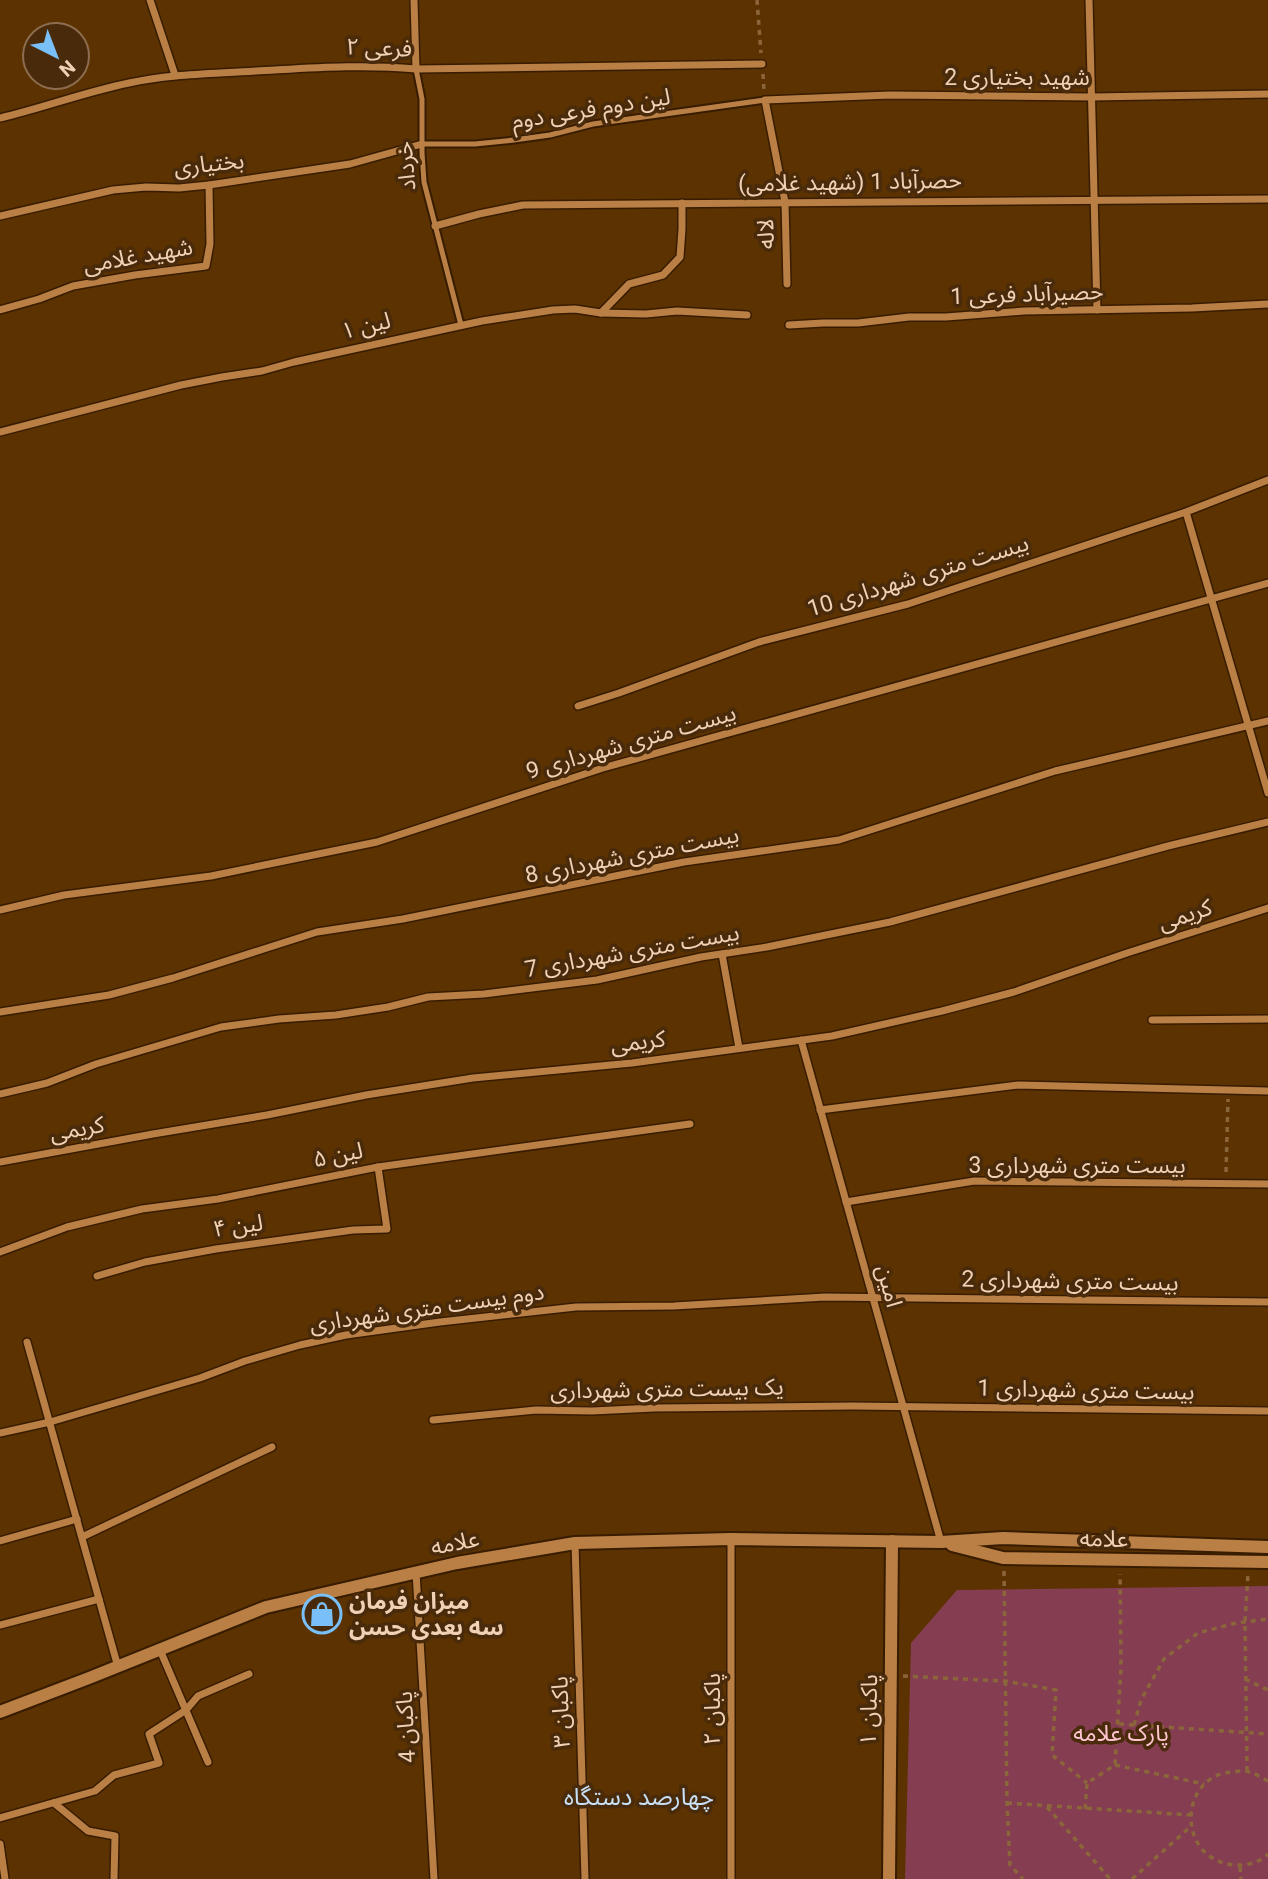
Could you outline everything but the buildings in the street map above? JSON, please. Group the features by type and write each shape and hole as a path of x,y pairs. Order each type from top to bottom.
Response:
{"street":[{"path":"149,0 176,75"},
{"name":"خرداد","path":"414,0 416,69"},
{"path":"1089,0 1097,310"},
{"name":"۲ فرعی","path":"0,118 131,82 176,75 379,65 416,69 762,64"},
{"name":"شهید بختیاری 2","path":"765,100 890,95 1092,97 1268,94"},
{"name":"لاله","path":"765,100 785,202 787,284"},
{"name":"بختیاری","path":"0,216 113,190 209,185 350,164 422,144"},
{"name":"شهید غلامی","path":"0,310 73,286 206,266 210,244 209,185"},
{"name":"حصرآباد 1 (شهید غلامی)","path":"435,226 523,205 1268,199"},
{"path":"601,313 629,284 663,275 680,257 682,203"},
{"name":"حصیرآباد فرعی 1","path":"789,325 858,323 909,317 1038,310 1268,304"},
{"name":"لین ۱","path":"0,432 169,388 262,371 461,325 553,310 646,314 677,311 747,315"},
{"name":"بیست متری شهرداری 10","path":"578,705 619,693 759,642 908,604 1186,512 1268,480"},
{"path":"1186,512 1268,793"},
{"name":"بیست متری شهرداری 9","path":"0,910 64,895 211,876 377,842 603,768 1268,583"},
{"name":"بیست متری شهرداری 8","path":"0,1012 108,995 173,978 317,932 403,919 684,862 839,840 1055,771 1268,720"},
{"name":"بیست متری شهرداری 7","path":"0,1094 47,1083 96,1064 221,1027 336,1015 388,1007 428,997 484,994 597,980 767,947 890,922 1168,846 1268,822"},
{"name":"کریمی","path":"0,1162 473,1078 632,1063 832,1036 1014,992 1268,908"},
{"path":"722,954 739,1048"},
{"path":"1152,1020 1268,1019"},
{"name":"امین","path":"801,1040 941,1542"},
{"path":"820,1110 1018,1085 1268,1091"},
{"name":"لین ۵","path":"0,1252 67,1227 142,1209 218,1199 378,1167 690,1124"},
{"name":"لین ۴","path":"97,1276 145,1262 216,1248 353,1230 387,1229 378,1167"},
{"name":"بیست متری شهرداری 3","path":"846,1202 974,1181 1268,1184"},
{"name":"دوم بیست متری شهرداری","path":"0,1433 50,1422 200,1378 245,1361 346,1335 576,1307 674,1306 814,1297 872,1298"},
{"name":"بیست متری شهرداری 2","path":"872,1298 1268,1301"},
{"path":"27,1342 118,1667"},
{"name":"یک بیست متری شهرداری","path":"433,1420 536,1410 820,1406 903,1408"},
{"name":"بیست متری شهرداری 1","path":"903,1408 1268,1411"},
{"path":"82,1537 272,1447"},
{"path":"0,1541 77,1519"},
{"name":"علامه","path":"0,1712 266,1607 457,1563 575,1543 731,1539 941,1542 1003,1538 1268,1547"},
{"name":"پاکبان ۲","path":"731,1539 731,1879"},
{"name":"پاکبان ۱","path":"889,1879 892,1541"},
{"name":"علامه","path":"941,1542 1003,1558 1268,1562"},
{"name":"پاکبان ۳","path":"575,1543 584,1879"},
{"name":"پاکبان 4","path":"416,1572 434,1879"},
{"path":"0,1625 99,1599"},
{"path":"160,1650 208,1762"},
{"path":"0,1818 94,1791 114,1775 159,1763 149,1734 186,1710 198,1696 249,1674"},
{"path":"54,1803 88,1831 115,1836 114,1879"},
{"path":"0,1844 5,1879"}],"lane":[{"name":"خرداد","path":"416,69 422,99 424,182 461,325"},
{"name":"لین دوم فرعی دوم","path":"422,144 474,144 514,140 550,135 593,124 765,100"}],"path":[{"path":"757,0 765,100"},
{"path":"1225,1184 1228,1090"},
{"path":"1003,1558 1010,1865 1023,1879"},
{"path":"1115,1765 1121,1668 1119,1560"},
{"path":"1247,1771 1245,1622 1249,1562"},
{"path":"1134,1725 1141,1700 1164,1658 1198,1633 1268,1619"},
{"path":"891,1676 1005,1681 1056,1690 1052,1755 1087,1783"},
{"path":"1245,1679 1268,1690"},
{"path":"1119,1724 1268,1734"},
{"path":"1087,1783 1115,1765 1204,1784"},
{"path":"1268,1781 1247,1771 1224,1772 1204,1784 1192,1804 1191,1815 1191,1827 1200,1848 1218,1862 1240,1866 1262,1859 1268,1854"},
{"path":"1085,1809 1087,1783"},
{"path":"1007,1803 1191,1815"},
{"path":"1047,1807 1110,1879"},
{"path":"1132,1879 1191,1827"},
{"path":"1239,1878 1240,1866"}],"green space":[{"name":"پارک علامه","path":"1268,1586 1268,1879 905,1879 911,1643 957,1590"}],"place":[{"name":"میزان فرمان سه بعدی حسن","path":"322,1614"}],"district":[{"name":"چهارصد دستگاه","path":"639,1797"}]}
